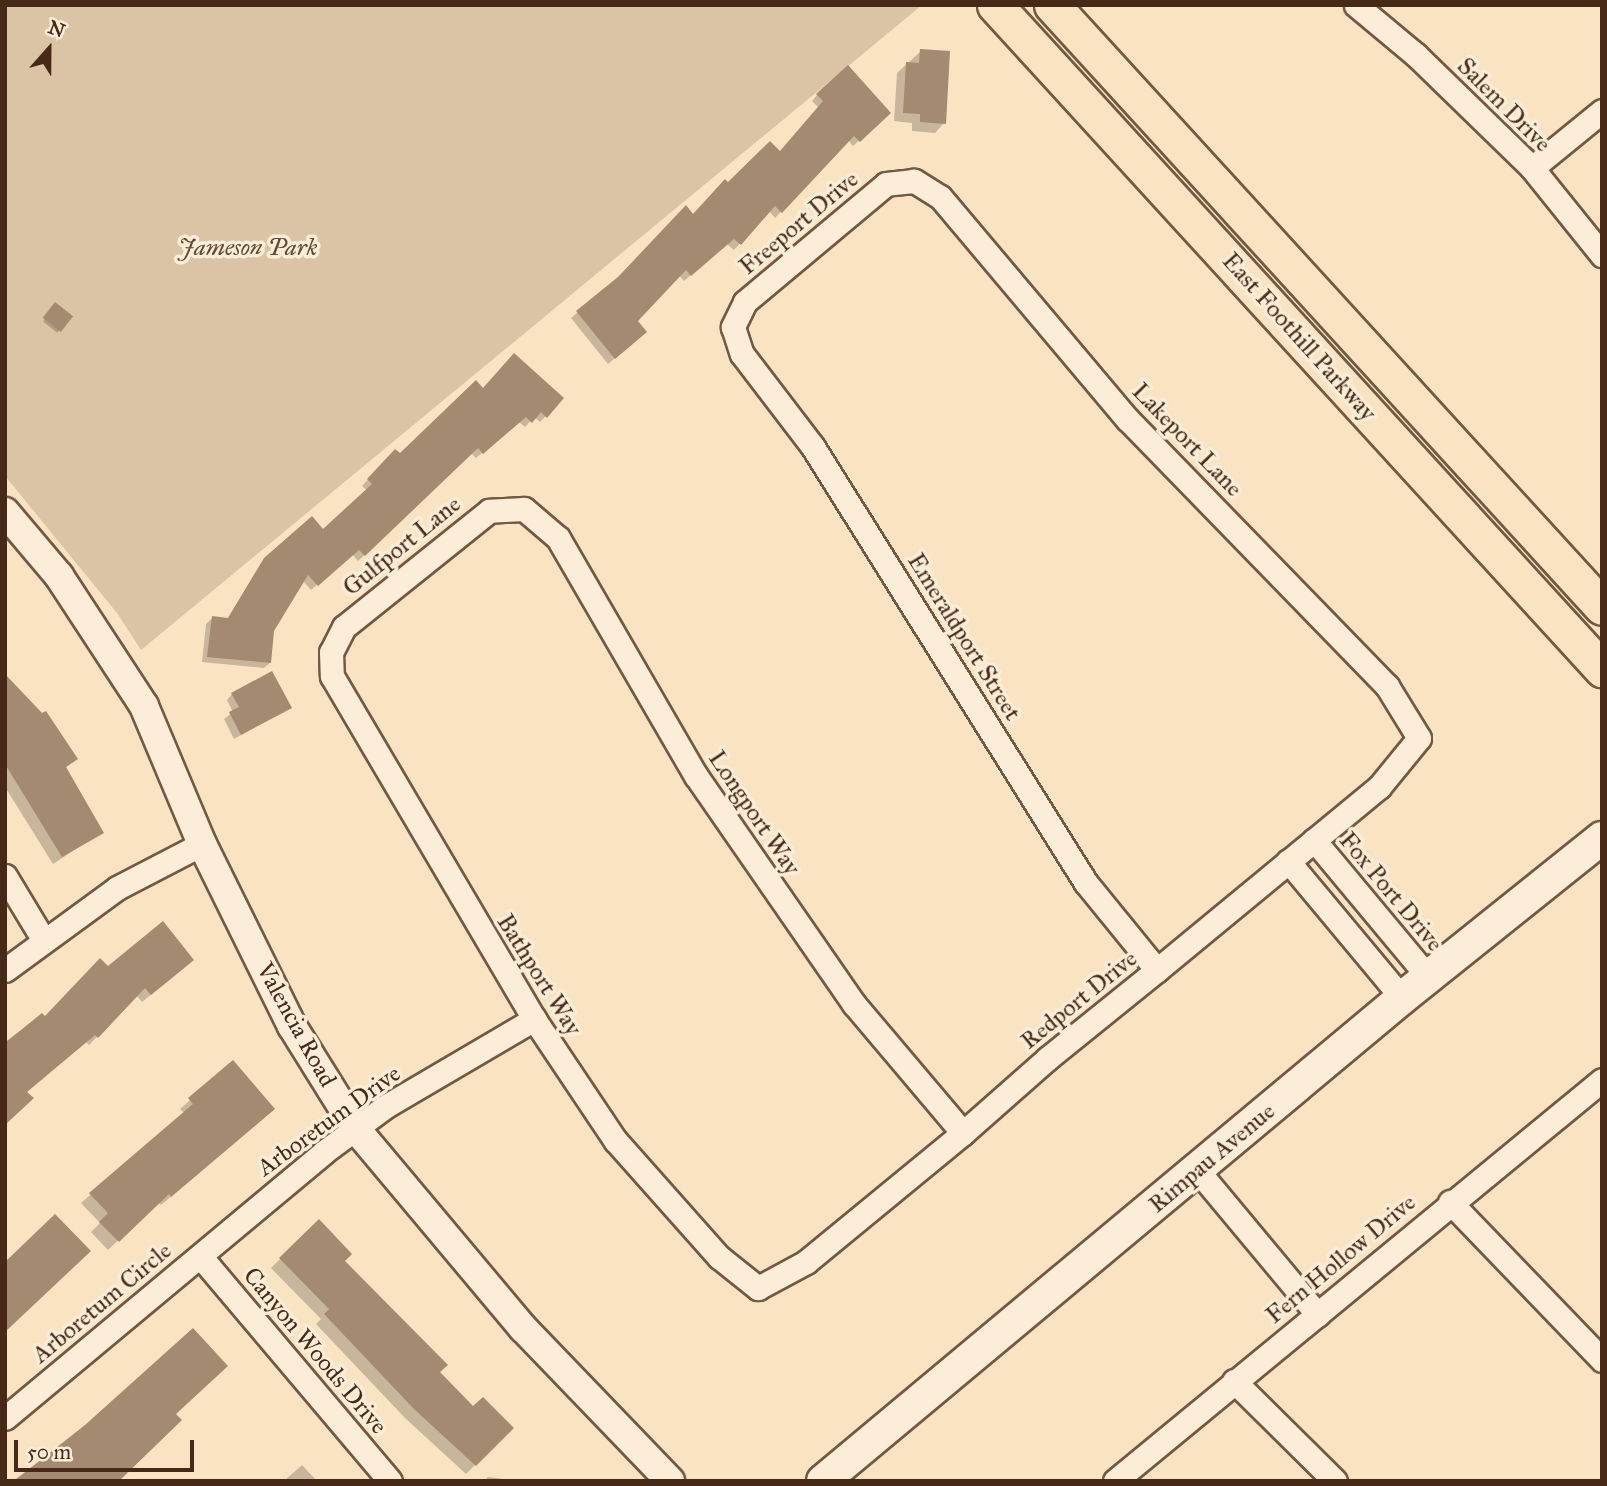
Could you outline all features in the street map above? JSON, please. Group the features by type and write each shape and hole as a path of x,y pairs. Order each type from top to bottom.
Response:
{"main road":[{"name":"East Foothill Parkway","path":"995,5 1602,669"},
{"name":"East Foothill Parkway","path":"1052,5 1602,607"},
{"name":"Rimpau Avenue","path":"823,1481 1198,1171 1402,998 1602,838"}],"street":[{"name":"Salem Drive","path":"1356,5 1416,55 1532,168 1602,255"},
{"path":"1532,168 1602,111"},
{"name":"Freeport Drive","path":"733,327 746,302 886,184 914,181"},
{"name":"Lakeport Lane","path":"914,181 940,197 1128,420 1387,686 1419,738"},
{"name":"Emeraldport Street","path":"733,327 742,354 813,447 1086,883 1157,970"},
{"name":"Gulfport Lane","path":"331,652 344,627 489,511 523,509"},
{"name":"Longport Way","path":"523,509 558,537 696,776 854,1004 963,1133"},
{"name":"Valencia Road","path":"5,512 59,576 144,706 202,844 292,1026 356,1129 523,1328 670,1481"},
{"name":"Bathport Way","path":"331,652 332,676 534,1019 615,1140 719,1257 758,1288"},
{"name":"Redport Drive","path":"758,1288 806,1262 1379,787 1419,738"},
{"name":"Fox Port Drive","path":"1314,840 1428,977"},
{"path":"5,971 43,939 117,888 202,844"},
{"path":"1288,861 1402,998"},
{"path":"5,876 43,939"},
{"name":"Arboretum Drive","path":"200,1256 356,1129 534,1019"},
{"name":"Fern Hollow Drive","path":"1115,1481 1318,1315 1450,1202 1602,1080"},
{"path":"1198,1171 1318,1315"},
{"path":"1450,1202 1602,1360"},
{"name":"Arboretum Circle","path":"5,1418 200,1256"},
{"name":"Canyon Woods Drive","path":"200,1256 390,1481"},
{"path":"1234,1381 1335,1481"}],"green space":[{"name":"Jameson Park","path":"5,5 922,5 141,650 117,613 5,476"}],"building":[{"path":"920,49 950,51 946,124 920,122 920,114 903,113 906,62 919,63"},
{"path":"848,65 891,113 860,142 854,136 782,213 775,206 741,245 734,239 691,276 686,270 638,321 647,332 615,359 576,311 618,277 686,205 693,214 725,179 728,182 770,141 780,151 823,101 816,94"},
{"path":"55,302 73,316 61,332 43,318"},
{"path":"514,353 564,398 547,418 541,412 532,423 526,417 483,454 478,448 365,556 359,550 318,586 308,575 274,631 271,663 207,657 212,616 228,618 264,558 312,516 323,529 372,484 367,479 395,449 400,453 476,380 483,388"},
{"path":"272,671 292,708 241,735 229,712 239,707 231,693"},
{"path":"5,674 42,713 46,711 78,759 66,767 104,833 62,857 5,764"},
{"path":"163,921 194,960 151,995 145,988 98,1038 95,1035 27,1092 34,1098 5,1125 5,1043 42,1013 45,1016 100,958 108,966"},
{"path":"233,1060 275,1109 171,1197 169,1194 119,1242 99,1222 108,1213 89,1193 193,1104 188,1098"},
{"path":"55,1214 91,1251 5,1332 5,1262"},
{"path":"319,1219 352,1254 345,1261 448,1365 440,1372 473,1406 483,1397 514,1428 476,1466 414,1409 324,1314 329,1309 279,1258"},
{"path":"193,1328 228,1366 176,1414 182,1420 119,1481 14,1481 85,1425"}]}
